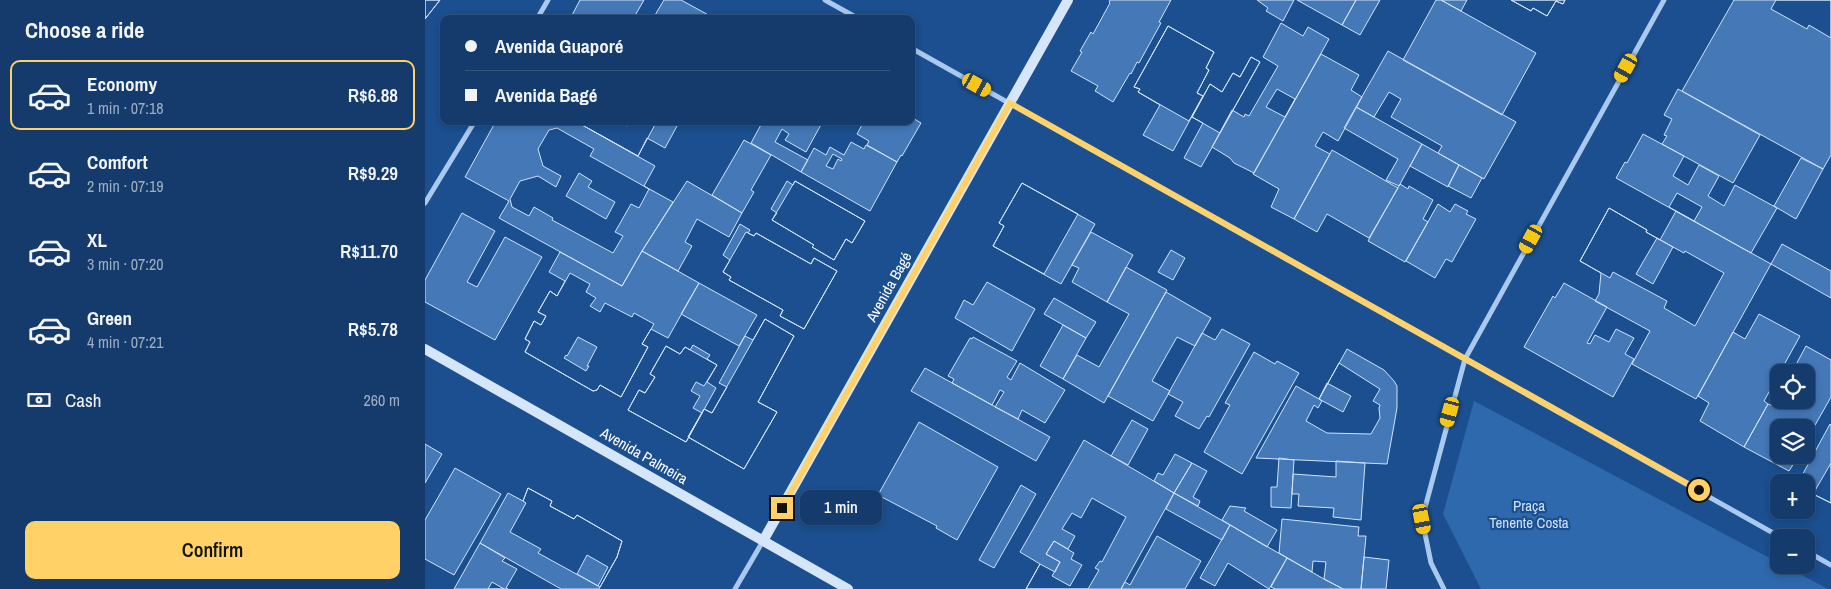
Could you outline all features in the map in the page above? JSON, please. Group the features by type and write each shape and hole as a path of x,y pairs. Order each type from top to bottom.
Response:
{"street":[{"path":"539,15 548,0"},
{"path":"825,0 852,15"},
{"name":"Avenida Bagé","path":"735,589 1068,0"},
{"path":"1444,589 1431,564 1422,519 1465,359 1664,0"},
{"path":"915,50 1770,531"},
{"path":"425,203 473,125"},
{"name":"Avenida Palmeira","path":"425,349 848,589"},
{"path":"1815,556 1831,565"}],"green space":[{"name":"Praça Tenente Costa","path":"1474,401 1770,558 1770,574 1800,574 1828,589 1481,589 1443,514"}],"building":[{"path":"425,0 440,0 425,19"},
{"path":"425,0 440,0 425,19"},
{"path":"580,0 644,0 635,15 572,15"},
{"path":"664,0 681,0 708,15 655,15"},
{"path":"1110,0 1171,0 1159,22 1161,23 1139,63 1137,62 1113,102 1095,91 1098,86 1071,71 1082,52 1080,51 1091,32 1093,34"},
{"path":"1257,0 1294,0 1283,21 1266,11 1268,8"},
{"path":"1297,0 1356,0 1342,25"},
{"path":"1356,0 1380,0 1360,35 1342,25"},
{"path":"1436,0 1441,0 1536,53 1502,115 1403,60"},
{"path":"1441,0 1467,0 1461,11"},
{"path":"1511,0 1565,0 1563,4 1556,1 1547,16 1533,8 1531,11"},
{"path":"1511,0 1565,0 1563,4 1556,1 1547,16 1533,8 1531,11"},
{"path":"1734,0 1831,0 1831,155 1823,169 1682,91"},
{"path":"1776,0 1831,0 1831,38 1809,25 1807,29 1771,9"},
{"path":"1281,23 1303,36 1308,27 1329,39 1254,173 1234,163 1230,158 1212,147 1232,110 1244,117 1245,114 1249,116 1278,66 1263,57"},
{"path":"1168,26 1214,52 1206,68 1209,70 1197,93 1203,96 1189,121 1138,92 1140,89 1134,87"},
{"path":"1168,26 1214,52 1206,68 1209,70 1197,93 1203,96 1173,151 1143,135 1160,105 1138,92 1140,89 1134,87"},
{"path":"1388,51 1516,122 1484,179 1438,153 1442,146 1391,117 1401,99 1389,92 1374,117 1356,107"},
{"path":"1321,54 1359,75 1351,90 1362,97 1338,141 1323,132 1315,146 1330,154 1294,219 1271,207 1279,189 1253,174"},
{"path":"1251,57 1260,62 1220,133 1192,117 1210,84 1222,92 1233,73 1240,77"},
{"path":"1251,57 1260,62 1201,167 1184,158 1203,123 1192,117 1210,84 1222,92 1233,73 1240,77"},
{"path":"1277,89 1295,99 1285,117 1266,107"},
{"path":"1678,89 1760,135 1733,183 1662,144 1667,136 1664,135 1672,119 1664,115"},
{"path":"1356,107 1422,144 1399,186 1386,180 1398,159 1344,128"},
{"path":"915,119 921,123 897,162 867,145 869,141 857,134 862,125 915,125"},
{"path":"494,125 582,125 655,166 644,186 673,202 622,286 499,218 509,201 465,177"},
{"path":"582,125 655,125 638,156"},
{"path":"582,125 677,126 665,148 647,138 638,156"},
{"path":"761,125 821,125 806,152 785,140 789,134 782,129 775,142 808,160 801,172 751,143"},
{"path":"557,128 594,149 590,156 649,189 639,208 631,204 615,232 623,236 613,253 552,220 553,218 534,207 529,216 512,207 510,199 520,181 538,176 556,187 561,176 543,166 538,149 549,130"},
{"path":"1643,134 1684,156 1673,176 1688,185 1699,165 1719,176 1708,196 1724,206 1735,185 1777,208 1751,253 1616,178 1625,162 1627,163"},
{"path":"744,140 771,155 751,190 754,192 742,213 712,195"},
{"path":"851,142 864,149 866,145 897,162 870,211 801,172 814,148 826,155 830,147 844,155","holes":["833,154 842,159 841,161 838,159 833,169 826,166"]},
{"path":"1422,144 1459,165 1448,187 1410,166"},
{"path":"1332,150 1398,188 1369,238 1327,214 1317,232 1294,219"},
{"path":"1801,158 1823,169 1796,219 1774,206"},
{"path":"1459,165 1482,178 1471,198 1448,186"},
{"path":"579,173 592,181 588,187 615,202 606,219 566,196"},
{"path":"687,181 742,213 729,237 697,219 685,242 692,246 678,271 642,251"},
{"path":"787,181 793,185 795,181 865,221 852,243 846,239 834,260 812,247 814,245 772,220 777,213 771,209"},
{"path":"795,181 865,221 852,243 846,239 834,260 812,247 814,245 772,220"},
{"path":"1022,183 1095,224 1061,284 993,246 1004,226 999,223"},
{"path":"1022,183 1078,214 1044,274 993,246 1004,226 999,223"},
{"path":"1400,184 1408,189 1409,186 1433,200 1423,219 1428,222 1405,262 1368,241"},
{"path":"1677,193 1702,207 1694,221 1669,207"},
{"path":"1438,204 1450,212 1455,204 1468,211 1466,214 1476,219 1452,262 1446,259 1435,278 1406,261"},
{"path":"1609,208 1647,230 1646,232 1724,273 1695,326 1664,308 1667,301 1613,272 1610,278 1580,261"},
{"path":"1609,208 1647,230 1646,232 1660,240 1676,211 1771,264 1696,399 1632,364 1650,331 1595,301 1599,294 1601,273 1580,261"},
{"path":"462,213 495,231 467,282 477,287 505,237 542,257 495,340 425,302 425,280"},
{"path":"740,224 750,230 748,233 754,236 756,233 811,264 814,258 837,271 804,329 780,316 783,310 729,280 731,277 723,272 730,260 723,255"},
{"path":"746,232 754,236 756,233 811,264 814,258 837,271 804,329 780,316 783,310 729,280 731,277 723,272"},
{"path":"1091,232 1133,255 1107,302 1072,282 1079,268 1072,265"},
{"path":"1657,238 1673,247 1653,284 1636,274"},
{"path":"1782,244 1831,271 1831,298 1771,264"},
{"path":"1171,250 1185,258 1173,280 1158,272"},
{"path":"642,251 699,283 668,338 651,329 642,344 648,347 621,397 600,385 597,390 593,391 525,352 530,342 525,339 534,321 541,325 546,316 538,312 550,291 557,296 565,281 549,272 560,252 622,286"},
{"path":"1126,267 1167,290 1104,403 1063,379 1077,355 1099,367 1129,314 1107,302"},
{"path":"570,273 590,284 586,292 596,298 590,306 600,312 605,303 632,317 634,313 654,324 642,344 648,347 621,397 600,385 597,390 593,391 525,352 530,342 525,339 534,321 541,325 546,316 538,312 550,291 557,296"},
{"path":"987,282 1035,309 1012,351 955,318 964,300 973,305"},
{"path":"699,283 757,315 739,346 681,314"},
{"path":"1564,283 1607,307 1587,343 1590,344 1595,335 1609,342 1616,329 1634,338 1625,354 1634,359 1613,397 1524,347 1553,296 1555,298"},
{"path":"1166,292 1211,318 1195,346 1177,337 1152,381 1170,391 1153,421 1108,396"},
{"path":"1054,298 1096,322 1086,338 1044,314"},
{"path":"1759,314 1800,336 1784,364 1770,364 1770,390 1764,401 1768,404 1744,447 1700,421 1709,403 1698,396 1733,332 1745,339"},
{"path":"765,319 794,336 758,402 777,412 744,469 688,437 704,409 712,413"},
{"path":"765,319 794,336 758,402 777,412 744,469 688,437 704,409 712,413 727,387 719,383 745,336 753,340"},
{"path":"1063,325 1086,338 1063,379 1040,366"},
{"path":"1222,329 1250,344 1209,417 1207,416 1199,429 1175,416 1183,402 1168,394 1202,333 1215,340"},
{"path":"578,337 597,347 586,371 564,358"},
{"path":"973,337 1017,361 1007,377 1011,380 1020,363 1065,390 1045,423 1022,410 1018,419 995,407 1004,392 1000,390 992,405 952,383 954,379 948,376 970,338 972,339"},
{"path":"693,345 710,355 707,359 717,365 707,382 716,388 686,442 628,410 639,390 645,393 655,377 650,374 666,346 680,354 685,347 690,350"},
{"path":"666,346 680,354 685,347 717,365 704,386 696,382 691,391 700,396 693,408 702,413 686,442 628,410 639,390 645,393 655,377 650,374"},
{"path":"1806,346 1831,360 1831,397 1815,425 1815,419 1770,419 1770,461 1744,447 1768,404 1770,405 1770,409 1815,409 1815,364 1796,364"},
{"path":"1347,349 1384,370 1397,386 1397,408 1387,464 1256,458 1296,386 1319,399"},
{"path":"1254,352 1275,364 1277,361 1299,373 1242,474 1204,452 1230,405 1225,403"},
{"path":"1339,363 1380,389 1373,401 1380,405 1380,418 1371,434 1327,433 1306,421 1314,405 1318,408 1322,401 1319,399"},
{"path":"925,368 1050,437 1036,461 911,391"},
{"path":"1327,383 1351,396 1343,412 1319,399"},
{"path":"1132,420 1148,429 1128,465 1111,456"},
{"path":"919,422 998,467 957,540 936,528 937,526 878,495"},
{"path":"1830,424 1831,503 1815,495 1815,474 1803,474 1808,464 1815,464 1815,452"},
{"path":"1084,440 1174,493 1121,589 1026,589 1040,564 1020,552"},
{"path":"425,444 442,454 425,483"},
{"path":"1175,454 1192,463 1174,493 1154,481 1158,473 1163,475"},
{"path":"1279,458 1294,460 1291,508 1271,507 1271,487 1277,487"},
{"path":"1336,461 1365,463 1361,520 1333,517 1334,508 1298,506 1299,494 1292,494 1293,474 1336,477"},
{"path":"1192,463 1207,471 1193,497 1200,501 1198,506 1174,493"},
{"path":"1831,463 1831,503 1815,495 1815,491"},
{"path":"1776,464 1793,464 1789,471"},
{"path":"455,468 501,494 454,575 425,559 425,520"},
{"path":"1021,485 1036,494 994,568 979,560"},
{"path":"528,488 552,501 550,506 574,519 577,515 622,541 617,557 599,589 561,589 480,543 508,493 523,501"},
{"path":"528,488 552,501 550,506 574,519 577,515 622,541 617,557 600,587 538,553 541,549 510,532 526,503 523,501"},
{"path":"1174,493 1230,525 1222,540 1166,509"},
{"path":"1092,498 1126,517 1102,562 1100,561 1095,568 1099,570 1088,589 1026,589 1040,564 1055,572 1060,562 1046,554 1054,541 1068,549 1075,536 1062,529 1072,513 1081,518"},
{"path":"1230,506 1246,508 1244,511 1277,530 1267,547 1222,520"},
{"path":"1282,519 1359,527 1358,536 1366,536 1361,589 1343,589 1324,579 1326,562 1313,561 1312,572 1279,553"},
{"path":"1230,525 1287,558 1269,589 1228,563 1215,586 1200,578"},
{"path":"1157,536 1201,561 1185,589 1121,589 1125,582 1130,585"},
{"path":"1054,541 1074,553 1071,559 1082,565 1070,586 1052,576 1060,562 1046,554"},
{"path":"480,543 505,558 502,561 517,569 506,588 508,589 454,589"},
{"path":"587,555 608,567 598,586 577,574"},
{"path":"1364,557 1389,560 1386,589 1361,589"},
{"path":"1287,558 1343,589 1275,589 1271,587"},
{"path":"492,582 504,589 488,589"}],"route":[{"path":"782,508 1010,103 1699,490"}]}
